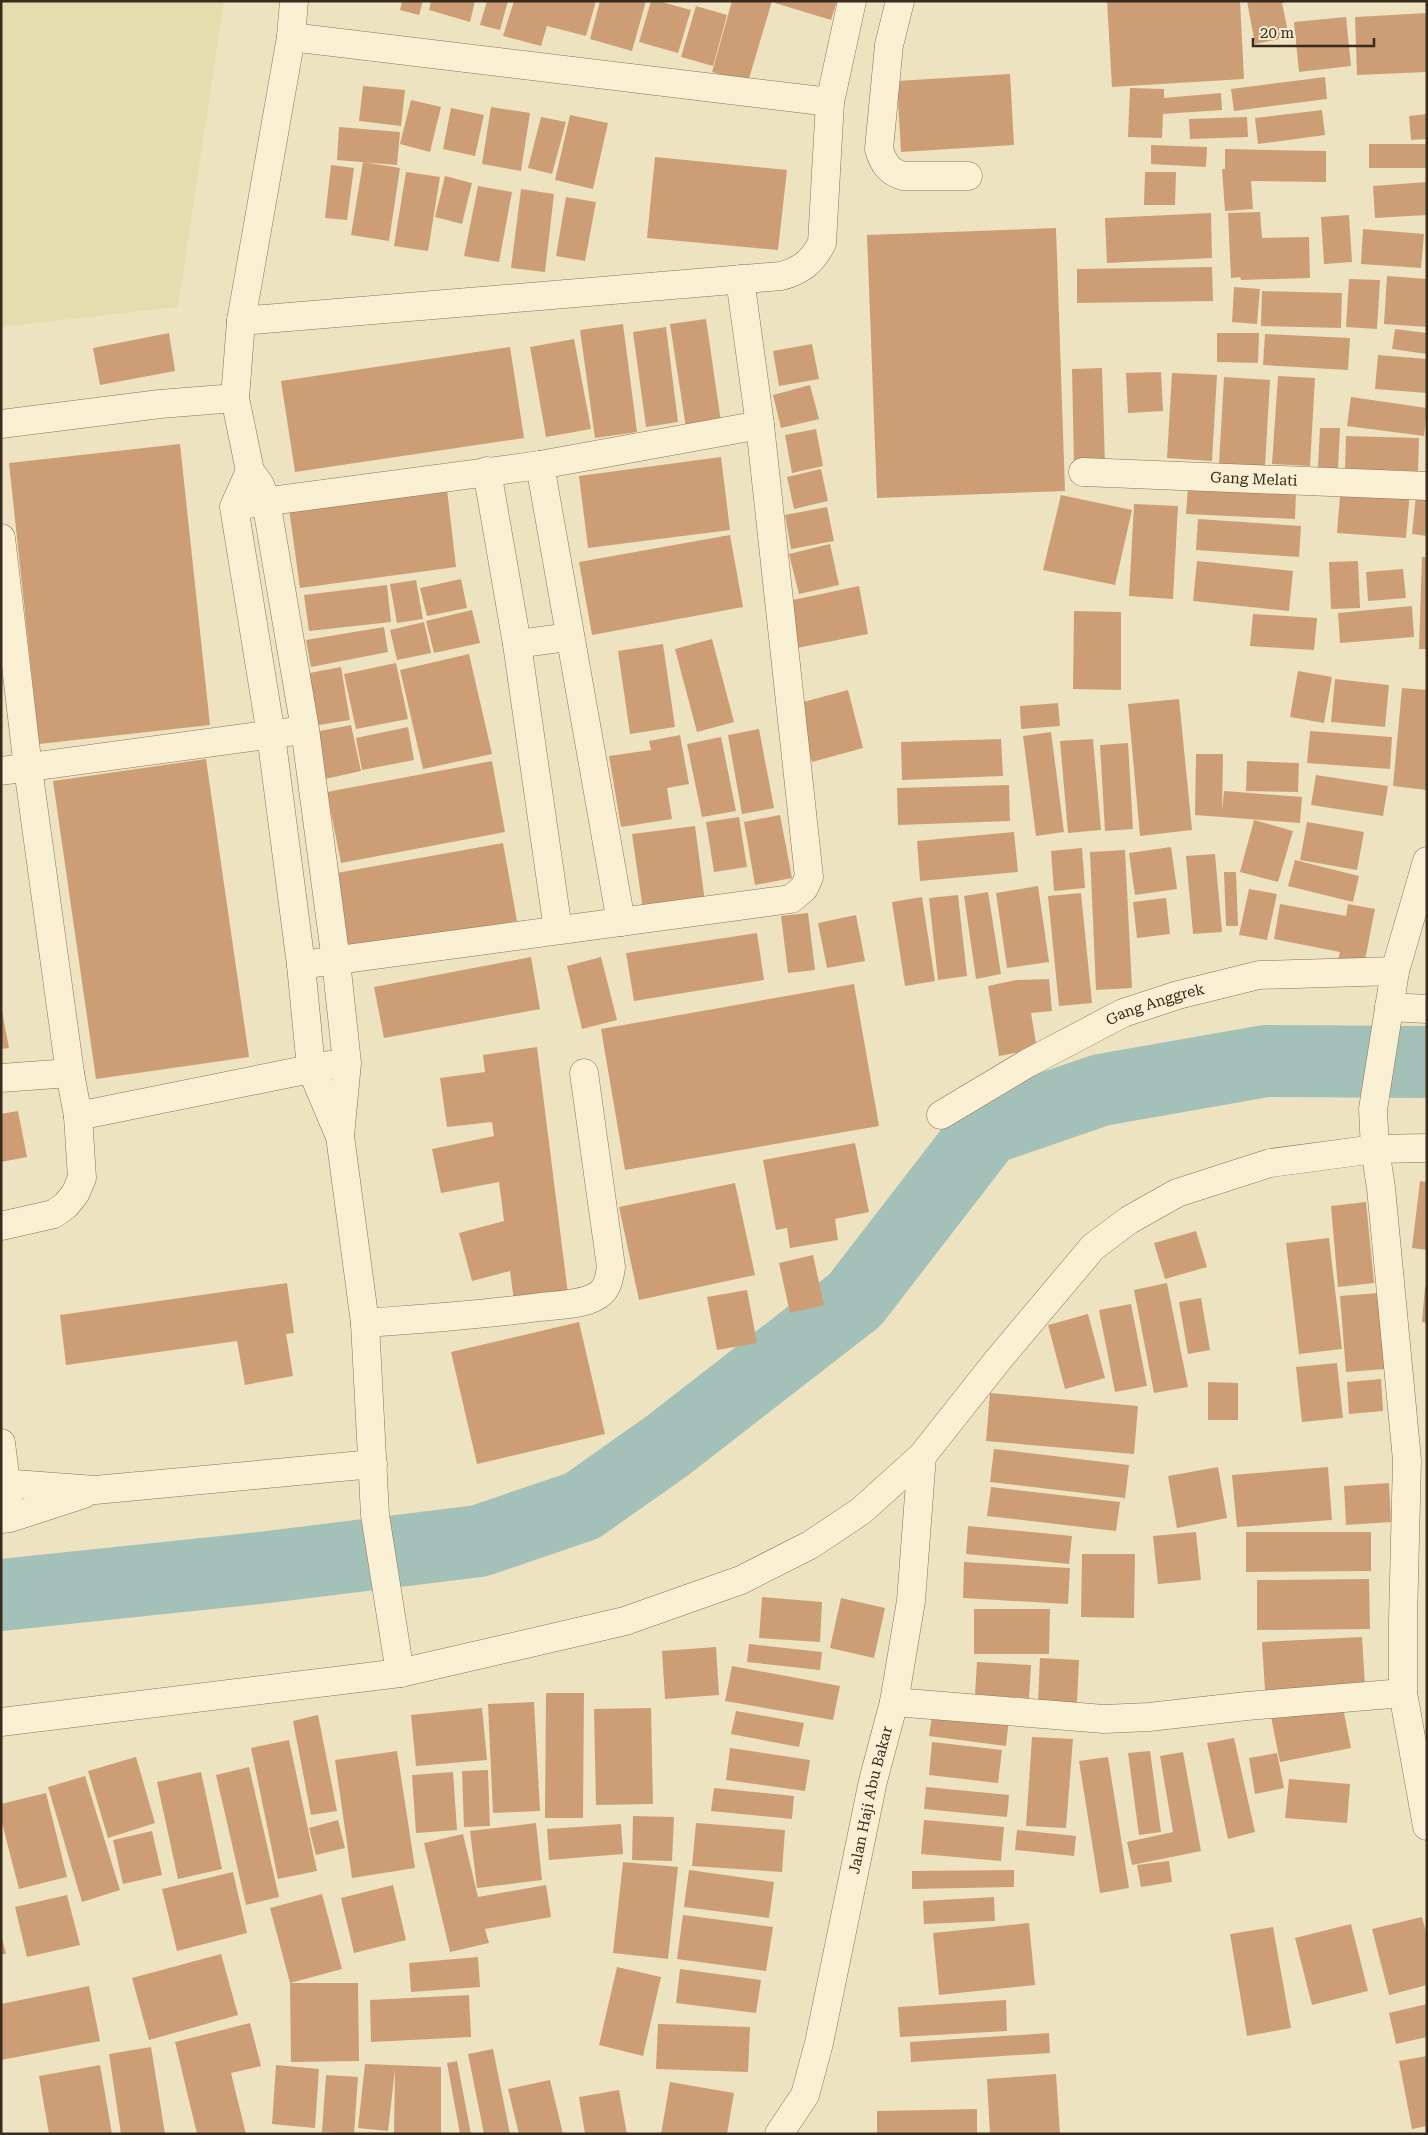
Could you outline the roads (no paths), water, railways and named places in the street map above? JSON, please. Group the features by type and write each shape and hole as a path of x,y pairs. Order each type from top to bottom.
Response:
{"street":[{"path":"294,1 291,38 241,321 235,398 250,471 260,485 266,501 305,729 336,961 347,1063 340,1136 365,1323 377,1533 400,1672"},
{"path":"241,321 781,276 795,273 816,255 822,243 830,102 852,1"},
{"path":"900,1 889,46 879,149 881,155 893,173 903,176 968,176"},
{"path":"291,38 830,102"},
{"path":"301,965 791,899 800,894 810,877 760,425 740,279"},
{"path":"1,424 160,404 235,398"},
{"path":"234,506 486,471 540,466 760,425"},
{"path":"540,466 621,922"},
{"path":"250,471 234,506 271,735 301,965 312,1068 340,1136"},
{"path":"486,471 516,644 558,930"},
{"name":"Gang Melati","path":"1082,472 1427,486"},
{"path":"1,538 28,768 70,1072 78,1116 82,1178 75,1194 66,1205 54,1214 1,1226"},
{"path":"516,644 569,637"},
{"path":"1,771 305,729"},
{"path":"1427,861 1395,971 1372,1109 1407,1460 1403,1620 1404,1693 1427,1826"},
{"name":"Gang Anggrek","path":"941,1115 1005,1075 1123,1013 1178,995 1259,976 1395,971"},
{"path":"1387,1017 1427,1009"},
{"path":"78,1116 312,1068 347,1063"},
{"path":"1,1078 70,1072"},
{"path":"365,1323 478,1315 573,1302 591,1299 604,1289 609,1280 610,1267 584,1073"},
{"path":"1,1722 400,1672 625,1621 741,1580 810,1545 861,1511 922,1456 998,1360 1093,1247 1130,1220 1177,1193 1270,1163 1375,1149 1427,1148"},
{"path":"1,1443 6,1519 95,1490"},
{"name":"Jalan Haji Abu Bakar","path":"780,2134 805,2095 819,2043 873,1781 894,1702 911,1601 922,1456"},
{"path":"4,1482 95,1490 373,1464"},
{"path":"894,1702 1104,1719 1149,1717 1247,1706 1404,1693"}],"waterway":[{"path":"1,1595 260,1568 479,1541 582,1506 667,1446 855,1300 987,1129 1101,1090 1266,1061 1427,1062"}]}
